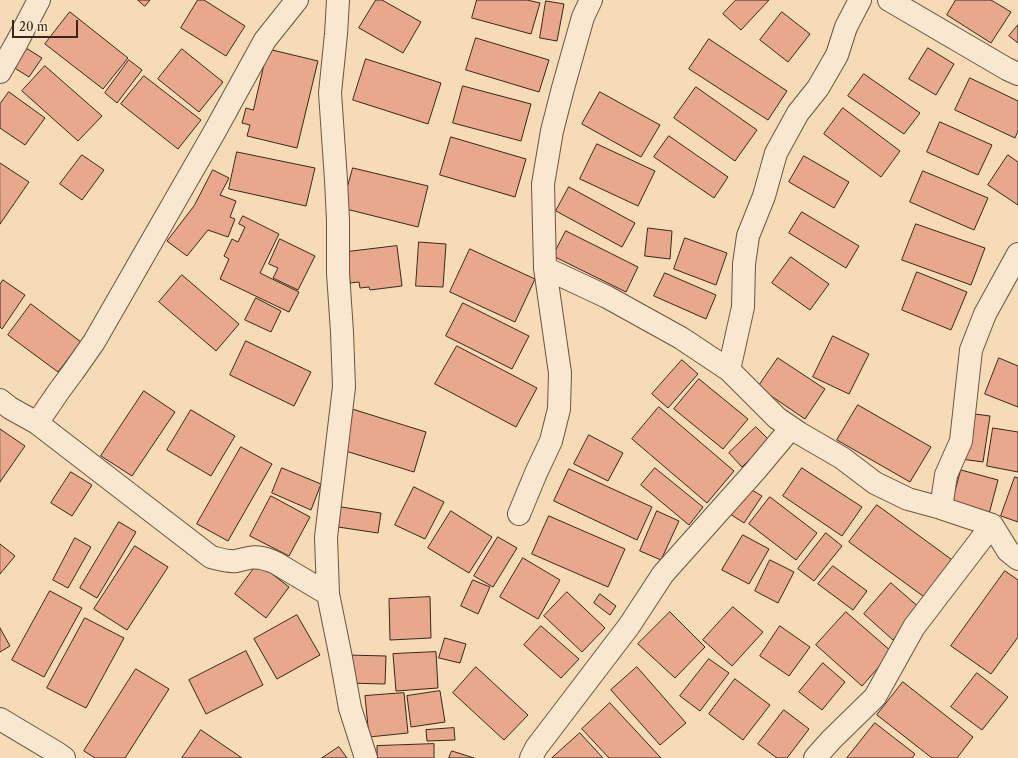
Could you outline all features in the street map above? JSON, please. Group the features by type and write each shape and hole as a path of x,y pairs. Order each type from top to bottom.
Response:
{"street":[{"path":"0,72 39,0"},
{"path":"37,423 94,342 265,40 297,0"},
{"path":"338,0 330,93 338,220 338,273 344,387 326,538 328,594 350,708 366,758"},
{"path":"519,514 551,441 558,409 560,373 545,268 543,184 552,132 563,88 583,17 591,0"},
{"path":"729,370 742,307 744,264 748,236 764,196 776,153 798,113 818,88 837,55 846,27 860,0"},
{"path":"889,0 1018,74"},
{"path":"941,508 946,474 960,441 972,350 985,314 1018,254"},
{"path":"545,268 621,304 681,338 729,370 777,418 842,458 875,483 908,499 992,525 1008,551 1018,559"},
{"path":"0,400 10,408 37,423 211,557 226,561 236,561 259,557 268,559 328,594"},
{"path":"531,758 536,748 629,626 663,574 792,428"},
{"path":"815,758 831,740 875,698 914,627 992,525"},
{"path":"0,718 64,758"}],"building":[{"path":"138,0 150,0 145,6"},
{"path":"198,0 204,0 245,26 226,56 181,28"},
{"path":"376,0 382,0 421,22 403,53 359,28"},
{"path":"477,0 527,0 540,3 531,34 472,18"},
{"path":"736,0 769,0 741,30 723,14"},
{"path":"956,0 991,0 1011,12 991,43 947,15"},
{"path":"546,1 564,4 557,41 540,38"},
{"path":"70,12 128,58 103,89 45,44"},
{"path":"782,12 810,34 788,62 760,40"},
{"path":"1018,25 1018,43 1009,36"},
{"path":"476,38 549,60 539,92 466,70"},
{"path":"709,39 787,91 768,120 689,69"},
{"path":"26,48 42,58 29,77 13,67"},
{"path":"928,48 954,64 936,95 909,79"},
{"path":"182,49 223,82 199,112 158,79"},
{"path":"268,49 318,61 297,148 247,136 250,125 242,123 246,108 253,110"},
{"path":"366,59 441,83 428,124 353,100"},
{"path":"129,60 142,70 117,103 105,93"},
{"path":"45,66 102,116 78,141 22,91"},
{"path":"864,74 920,113 904,134 848,96"},
{"path":"144,76 201,120 178,149 121,104"},
{"path":"970,78 1018,101 1018,131 1015,138 955,110"},
{"path":"463,86 531,104 521,141 453,123"},
{"path":"696,87 757,130 735,161 674,118"},
{"path":"9,92 45,118 25,145 0,128 0,104"},
{"path":"600,92 660,125 641,157 582,124"},
{"path":"843,108 900,151 881,177 824,134"},
{"path":"940,122 992,145 978,175 927,152"},
{"path":"669,136 728,177 714,198 654,157"},
{"path":"451,137 526,159 515,197 440,175"},
{"path":"597,144 655,171 638,206 580,179"},
{"path":"237,152 315,168 306,206 229,189"},
{"path":"82,155 104,170 82,200 60,184"},
{"path":"1008,155 1018,162 1018,205 988,185"},
{"path":"804,156 849,182 834,208 789,182"},
{"path":"0,163 29,182 0,224"},
{"path":"353,168 428,186 418,227 342,208"},
{"path":"213,170 229,178 220,195 236,201 230,217 235,219 228,237 208,230 187,256 167,241 194,206"},
{"path":"923,171 988,198 974,230 910,202"},
{"path":"569,187 635,223 622,247 556,211"},
{"path":"802,212 859,246 846,268 789,233"},
{"path":"243,216 279,234 260,273 299,292 289,312 220,279 229,259 224,256 232,239 238,242 245,227 239,224"},
{"path":"916,224 985,248 971,285 902,260"},
{"path":"648,228 672,231 670,259 645,256"},
{"path":"566,231 638,267 626,292 553,256"},
{"path":"685,238 727,253 716,285 674,269"},
{"path":"280,239 315,256 298,290 273,278 278,268 269,264"},
{"path":"419,242 446,244 443,287 416,286"},
{"path":"397,246 402,286 370,290 369,287 360,288 359,282 350,283 347,252"},
{"path":"470,249 535,279 515,322 450,292"},
{"path":"791,257 829,284 810,310 772,283"},
{"path":"917,272 967,292 951,330 902,310"},
{"path":"665,273 716,295 706,319 654,296"},
{"path":"182,275 239,324 216,351 159,302"},
{"path":"3,280 25,295 2,329 0,327 0,285"},
{"path":"256,298 281,311 271,332 245,320"},
{"path":"463,303 529,336 512,369 446,336"},
{"path":"31,304 81,342 58,372 8,335"},
{"path":"833,336 869,354 849,394 813,377"},
{"path":"246,341 311,372 294,406 230,375"},
{"path":"457,346 537,388 516,427 435,384"},
{"path":"778,358 825,389 805,419 758,387"},
{"path":"999,358 1018,366 1018,407 985,394"},
{"path":"682,360 698,374 668,408 652,394"},
{"path":"699,379 748,419 723,449 674,409"},
{"path":"144,391 175,412 132,476 101,456"},
{"path":"858,405 931,447 910,482 837,440"},
{"path":"659,407 734,471 707,503 632,439"},
{"path":"352,409 426,432 414,472 339,449"},
{"path":"191,410 235,436 211,476 167,450"},
{"path":"967,413 990,416 983,462 961,459"},
{"path":"756,427 769,440 742,467 729,453"},
{"path":"993,428 1018,432 1018,472 987,466"},
{"path":"0,429 25,446 0,482"},
{"path":"589,435 623,453 608,481 574,464"},
{"path":"241,447 272,464 228,541 197,524"},
{"path":"282,468 321,484 311,510 272,493"},
{"path":"655,468 703,507 689,525 641,485"},
{"path":"802,468 862,507 842,536 783,496"},
{"path":"569,469 652,507 637,540 554,501"},
{"path":"961,470 998,480 989,514 952,504"},
{"path":"71,472 92,485 72,516 51,503"},
{"path":"1015,477 1018,478 1018,522 1001,516"},
{"path":"414,487 444,502 425,539 395,525"},
{"path":"747,487 762,496 744,523 730,514"},
{"path":"271,496 310,517 289,556 250,536"},
{"path":"770,497 817,533 796,560 749,524"},
{"path":"877,505 955,562 927,599 849,542"},
{"path":"341,507 381,513 378,533 338,527"},
{"path":"451,511 492,537 469,573 428,548"},
{"path":"657,511 679,521 661,560 640,551"},
{"path":"549,516 625,549 608,587 532,554"},
{"path":"119,522 136,532 97,598 80,588"},
{"path":"826,533 842,546 814,581 798,569"},
{"path":"743,535 769,549 749,584 722,570"},
{"path":"498,537 517,548 493,587 474,576"},
{"path":"75,538 91,547 68,588 53,580"},
{"path":"0,544 15,556 0,574"},
{"path":"135,546 168,567 127,630 94,609"},
{"path":"523,558 560,580 538,619 500,597"},
{"path":"770,560 794,572 778,603 755,591"},
{"path":"258,563 289,587 266,618 235,594"},
{"path":"833,566 867,591 853,610 818,584"},
{"path":"1005,571 1018,580 1018,637 991,674 951,646"},
{"path":"473,580 490,587 478,614 461,606"},
{"path":"891,583 921,609 893,640 864,614"},
{"path":"50,591 82,608 44,677 12,660"},
{"path":"567,592 605,628 582,652 544,616"},
{"path":"600,594 616,606 610,615 594,603"},
{"path":"430,597 431,638 390,640 389,599"},
{"path":"733,607 763,632 732,666 703,640"},
{"path":"670,612 705,647 675,678 638,644"},
{"path":"846,612 892,652 862,686 816,645"},
{"path":"297,615 320,655 277,679 254,639"},
{"path":"85,618 124,638 86,708 47,688"},
{"path":"541,626 579,659 561,678 524,645"},
{"path":"780,626 810,647 789,676 760,656"},
{"path":"0,628 10,646 0,652"},
{"path":"445,638 466,644 460,663 439,658"},
{"path":"246,651 263,685 206,714 189,680"},
{"path":"436,652 438,688 396,691 393,654"},
{"path":"348,655 386,656 385,684 347,683"},
{"path":"709,659 729,673 700,711 680,696"},
{"path":"823,663 845,682 822,710 799,692"},
{"path":"476,667 528,715 504,740 453,693"},
{"path":"637,667 686,723 660,745 611,690"},
{"path":"136,669 169,689 125,758 95,758 84,751"},
{"path":"977,673 1008,697 982,730 951,707"},
{"path":"735,679 770,705 743,740 709,714"},
{"path":"903,682 973,737 957,758 932,758 877,715"},
{"path":"440,691 445,722 411,727 407,696"},
{"path":"404,693 408,733 369,737 365,696"},
{"path":"610,703 661,758 609,758 582,729"},
{"path":"784,710 809,729 787,758 777,758 758,744"},
{"path":"875,723 915,754 912,758 847,758"},
{"path":"454,728 455,740 427,741 426,730"},
{"path":"201,730 242,758 182,758"},
{"path":"580,733 603,758 552,758"},
{"path":"434,744 434,758 377,758 377,746"},
{"path":"339,747 347,758 322,758"},
{"path":"452,751 474,758 449,758"}]}
